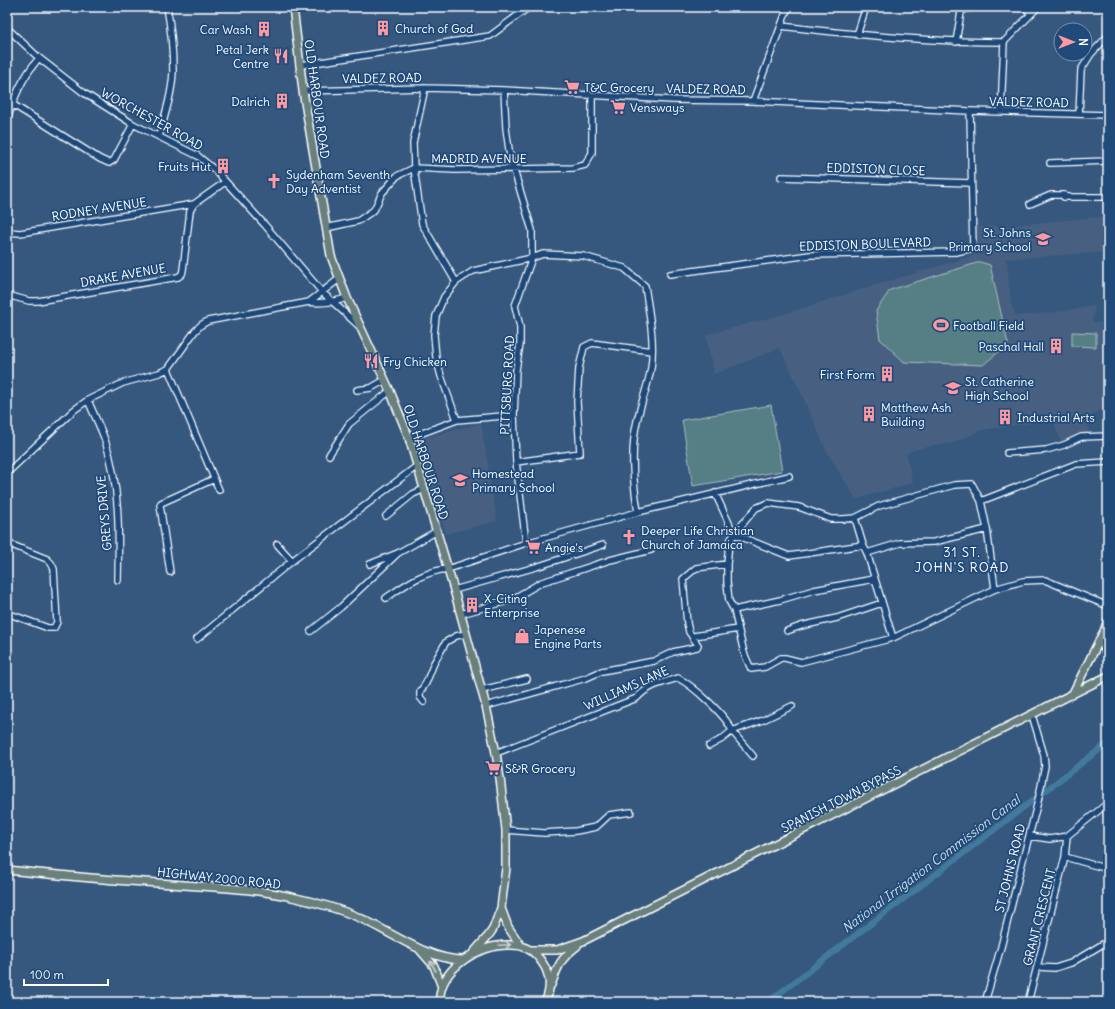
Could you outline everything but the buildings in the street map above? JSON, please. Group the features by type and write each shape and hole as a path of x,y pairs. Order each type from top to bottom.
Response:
{"main road":[{"name":"OLD HARBOUR ROAD","path":"293,7 303,91 331,256 347,298 390,391 409,438 482,690 496,753 506,830 506,868 501,908 493,929 473,954"},
{"path":"1072,695 1108,621"},
{"path":"1103,633 1103,645 1108,656"},
{"name":"SPANISH TOWN BYPASS","path":"530,950 557,950 583,941 1108,676"},
{"name":"HIGHWAY 2000 ROAD","path":"7,870 158,884 217,887 296,898 360,918 418,948 444,958 463,960"},
{"name":"OLD HARBOUR ROAD","path":"501,908 508,926 521,946"},
{"name":"SPANISH TOWN BYPASS","path":"545,1002 550,985 561,960 583,941"},
{"path":"434,1002 440,998 442,987 449,975 463,960 473,954 495,946 521,946 530,950 548,972 550,985"},
{"name":"HIGHWAY 2000 ROAD","path":"418,948 434,966 442,987"}],"street":[{"path":"158,136 168,103 173,73 172,36 167,7"},
{"path":"301,65 490,36 529,7"},
{"path":"753,101 788,7"},
{"path":"857,35 866,7"},
{"path":"956,42 960,12 965,9 978,7"},
{"path":"1025,7 1031,14"},
{"path":"1001,112 1004,42 1038,7"},
{"path":"780,26 857,35 956,42 1004,42"},
{"name":"WORCHESTER ROAD","path":"7,28 39,58 84,94 133,124 198,156 215,170 264,224 322,292 360,326"},
{"path":"1079,114 1081,70 1091,54 1108,36"},
{"path":"7,122 12,104 20,86 28,71 39,58"},
{"path":"425,88 413,143 414,168 422,224 456,282"},
{"name":"VALDEZ ROAD","path":"303,91 425,88 504,90 673,100 753,101 970,111 1108,114"},
{"name":"PITTSBURG ROAD","path":"504,90 506,128 510,157 532,230 532,258 514,306 520,327 514,415 516,462 526,543"},
{"name":"MADRID AVENUE","path":"326,228 358,220 374,210 382,193 397,176 414,168 455,170 573,168 585,165 592,153 592,96"},
{"path":"12,104 100,159 109,163 114,160 133,124"},
{"name":"EDDISTON BOULEVARD","path":"670,274 810,254 956,252 973,248 970,111"},
{"path":"1050,163 1108,161"},
{"name":"EDDISTON CLOSE","path":"780,177 971,183"},
{"path":"194,204 225,182"},
{"path":"1030,204 1051,195 1064,195 1064,197 1108,197"},
{"name":"RODNEY AVENUE","path":"7,232 20,233 194,204"},
{"name":"DRAKE AVENUE","path":"7,295 29,301 38,301 178,277 182,274 183,270 190,211 194,204"},
{"path":"457,420 441,376 436,356 434,335 436,316 444,296 456,282 473,271 532,258 543,254 583,256 624,268 645,286 652,337 651,368 636,422 633,451 633,481 638,512"},
{"path":"309,302 339,279"},
{"path":"7,473 74,410 88,400 123,383 168,369 195,331 208,321 309,302 333,302 347,298"},
{"path":"516,462 580,453 578,395 579,368 584,347 592,343 652,352"},
{"path":"168,369 219,490"},
{"path":"357,390 371,388 385,380"},
{"path":"329,455 349,424 390,391"},
{"name":"GREYS DRIVE","path":"88,400 105,440 115,484 119,532 118,580"},
{"path":"409,438 457,420 514,415"},
{"path":"1007,453 1046,450 1064,445 1081,437 1108,436"},
{"path":"981,501 1076,464 1108,462"},
{"path":"197,639 292,561 417,466"},
{"path":"386,598 410,582 437,570 448,569 526,543 638,512 789,476"},
{"path":"170,572 160,505 161,502 214,479"},
{"path":"994,589 987,529 981,501 972,484 954,485 879,506 855,518 830,518 799,507 768,503 756,508 734,534 729,543 727,564 729,601 734,610 744,653 750,669 765,667 781,658 801,662 893,638 994,589 1023,581 1045,580 1108,606"},
{"path":"386,516 413,494 424,489"},
{"path":"715,493 734,534 789,556 864,545"},
{"path":"855,518 893,638"},
{"path":"867,553 900,543 934,542 987,529"},
{"path":"370,564 398,553 437,531"},
{"path":"7,543 47,559 51,563 54,570 57,622 54,628 48,628 7,613"},
{"path":"277,544 292,561"},
{"path":"454,590 536,567 603,545"},
{"path":"461,614 511,600 542,582 610,560 651,550"},
{"path":"311,631 341,607 398,553"},
{"path":"486,706 586,678 602,671 654,661 673,652 697,647 698,645 694,636 689,632 687,623 683,579 696,568 727,564"},
{"path":"734,610 780,600 814,590 874,579"},
{"path":"787,631 801,626 837,618 882,603"},
{"path":"694,636 738,629"},
{"path":"424,702 420,697 420,692 426,682 434,662 446,642 456,636 466,634"},
{"name":"WILLIAMS LANE","path":"496,753 637,698 643,691 651,687 678,678 695,689 714,707 726,720 732,731"},
{"path":"482,690 527,679"},
{"path":"709,746 722,739 732,731 763,720 792,706"},
{"name":"ST JOHNS ROAD","path":"985,1002 1001,948 1041,789 1045,761 1032,715"},
{"path":"732,731 753,756"},
{"path":"1029,836 1050,840 1067,836 1108,803"},
{"path":"506,830 544,833 585,830 596,828 609,815 631,812"},
{"name":"GRANT CRESCENT","path":"1028,1002 1065,857 1067,836"},
{"path":"1065,857 1108,869"},
{"path":"1037,967 1055,968 1071,963 1108,941"}],"shaded area":[{"name":"St. Catherine High School","path":"1108,216 1108,252 1004,259 1007,262 1011,304 1016,316 1053,313 1095,306 1092,322 1108,323 1108,409 1102,409 1089,417 1088,434 1077,439 1061,442 1053,420 981,430 952,443 934,445 910,451 907,454 907,459 913,483 856,499 827,452 780,348 714,374 706,335 791,312 976,255 988,255 979,254 977,227 1006,226"},
{"name":"Homestead Primary School","path":"481,423 497,521 446,534 417,440"}],"green space":[{"name":"Football Field","path":"980,262 990,265 1008,344 983,365 904,362 880,339 876,311 890,290"},
{"path":"1072,332 1096,333 1096,347 1072,346"},
{"path":"771,405 782,471 693,486 682,420"}],"waterway":[{"name":"National Irrigation Commission Canal","path":"768,1002 1108,743"}],"place":[{"name":"Church of God","path":"383,28"},
{"name":"Car Wash","path":"264,29"},
{"name":"Petal Jerk Centre","path":"281,56"},
{"name":"T&C Grocery","path":"572,87"},
{"name":"Dalrich","path":"282,101"},
{"name":"Vensways","path":"618,107"},
{"name":"Fruits Hut","path":"223,166"},
{"name":"Sydenham Seventh Day Adventist","path":"274,181"},
{"name":"St. Johns Primary School","path":"1043,239"},
{"name":"Football Field","path":"941,325"},
{"name":"Paschal Hall","path":"1056,346"},
{"name":"Fry Chicken","path":"371,361"},
{"name":"First Form","path":"887,374"},
{"name":"St. Catherine High School","path":"953,388"},
{"name":"Matthew Ash Building","path":"869,414"},
{"name":"Industrial Arts","path":"1005,417"},
{"name":"Homestead Primary School","path":"460,480"},
{"name":"Deeper Life Christian Church of Jamaica","path":"629,537"},
{"name":"Angie's","path":"533,547"},
{"name":"X-Citing Enterprise","path":"472,605"},
{"name":"Japenese Engine Parts","path":"522,636"},
{"name":"S&R Grocery","path":"493,768"}],"district":[{"name":"31 ST. JOHN'S ROAD","path":"962,560"}]}
